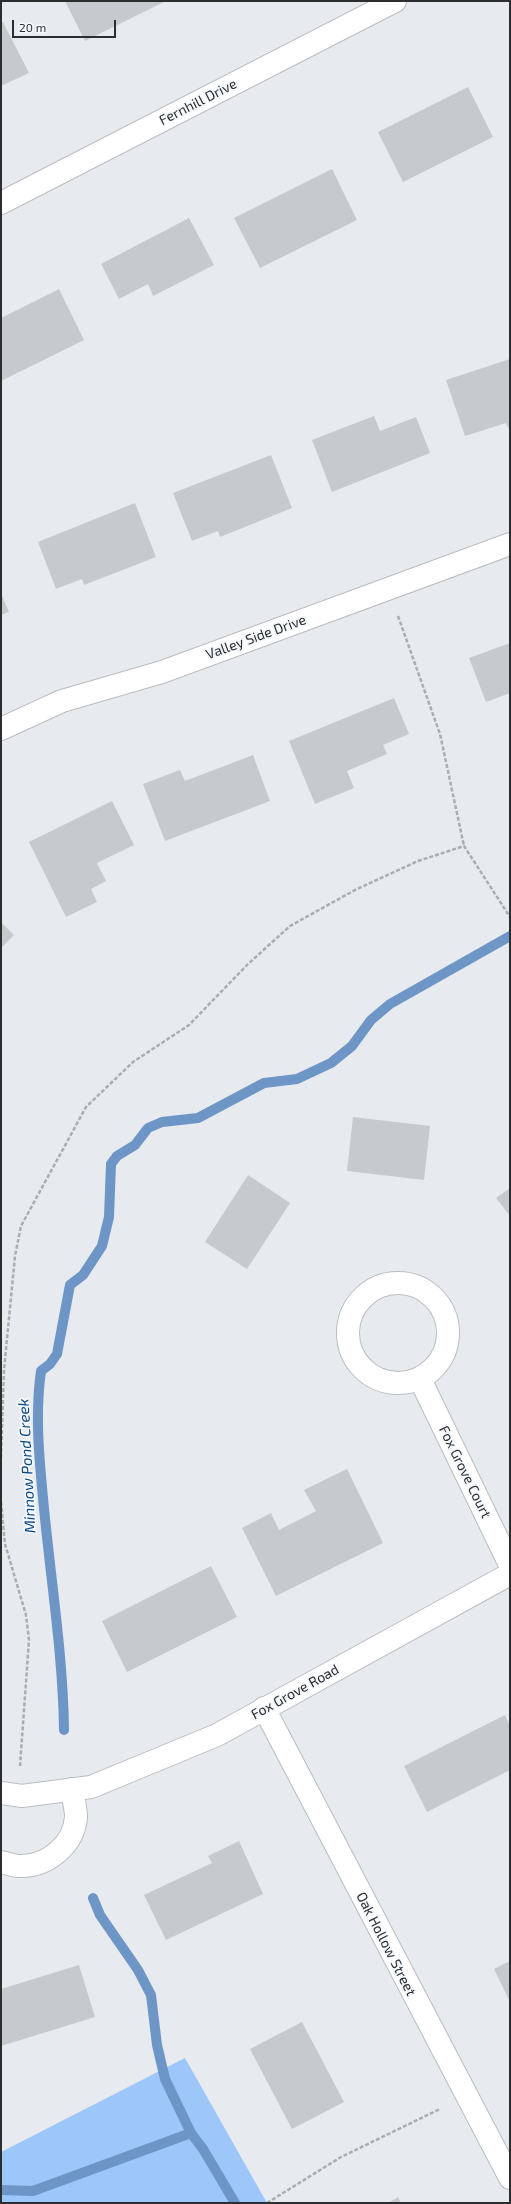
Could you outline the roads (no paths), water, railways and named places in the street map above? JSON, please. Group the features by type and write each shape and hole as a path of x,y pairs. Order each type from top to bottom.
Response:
{"street":[{"name":"Fernhill Drive","path":"1,203 395,1"},
{"name":"Valley Side Drive","path":"1,729 62,701 162,672 510,544"},
{"path":"395,1283 415,1285 432,1296 444,1312 448,1331 446,1350 436,1367 420,1379 401,1384 382,1380 364,1371 353,1355 348,1336 350,1316 360,1300 377,1288 395,1283"},
{"name":"Fox Grove Court","path":"420,1379 510,1565"},
{"name":"Fox Grove Road","path":"7,1794 22,1796 91,1786 217,1735 510,1574"},
{"name":"Oak Hollow Street","path":"264,1708 465,2096 507,2167"},
{"path":"1,1862 18,1867 39,1864 57,1854 70,1837 76,1817 72,1789"}],"waterway":[{"name":"Minnow Pond Creek","path":"64,1730 59,1643 40,1466 38,1434 39,1387 41,1371 50,1364 57,1354 70,1285 83,1275 102,1246 109,1217 111,1164 117,1156 135,1145 148,1128 162,1122 198,1118 264,1083 297,1079 331,1063 352,1046 371,1020 390,1004 510,936"},
{"name":"Minnow Pond Creek","path":"93,1898 100,1915 138,1970 151,1995 157,2045 165,2079 191,2133 203,2149 235,2203"},
{"path":"1,2190 33,2191 191,2133"}]}
